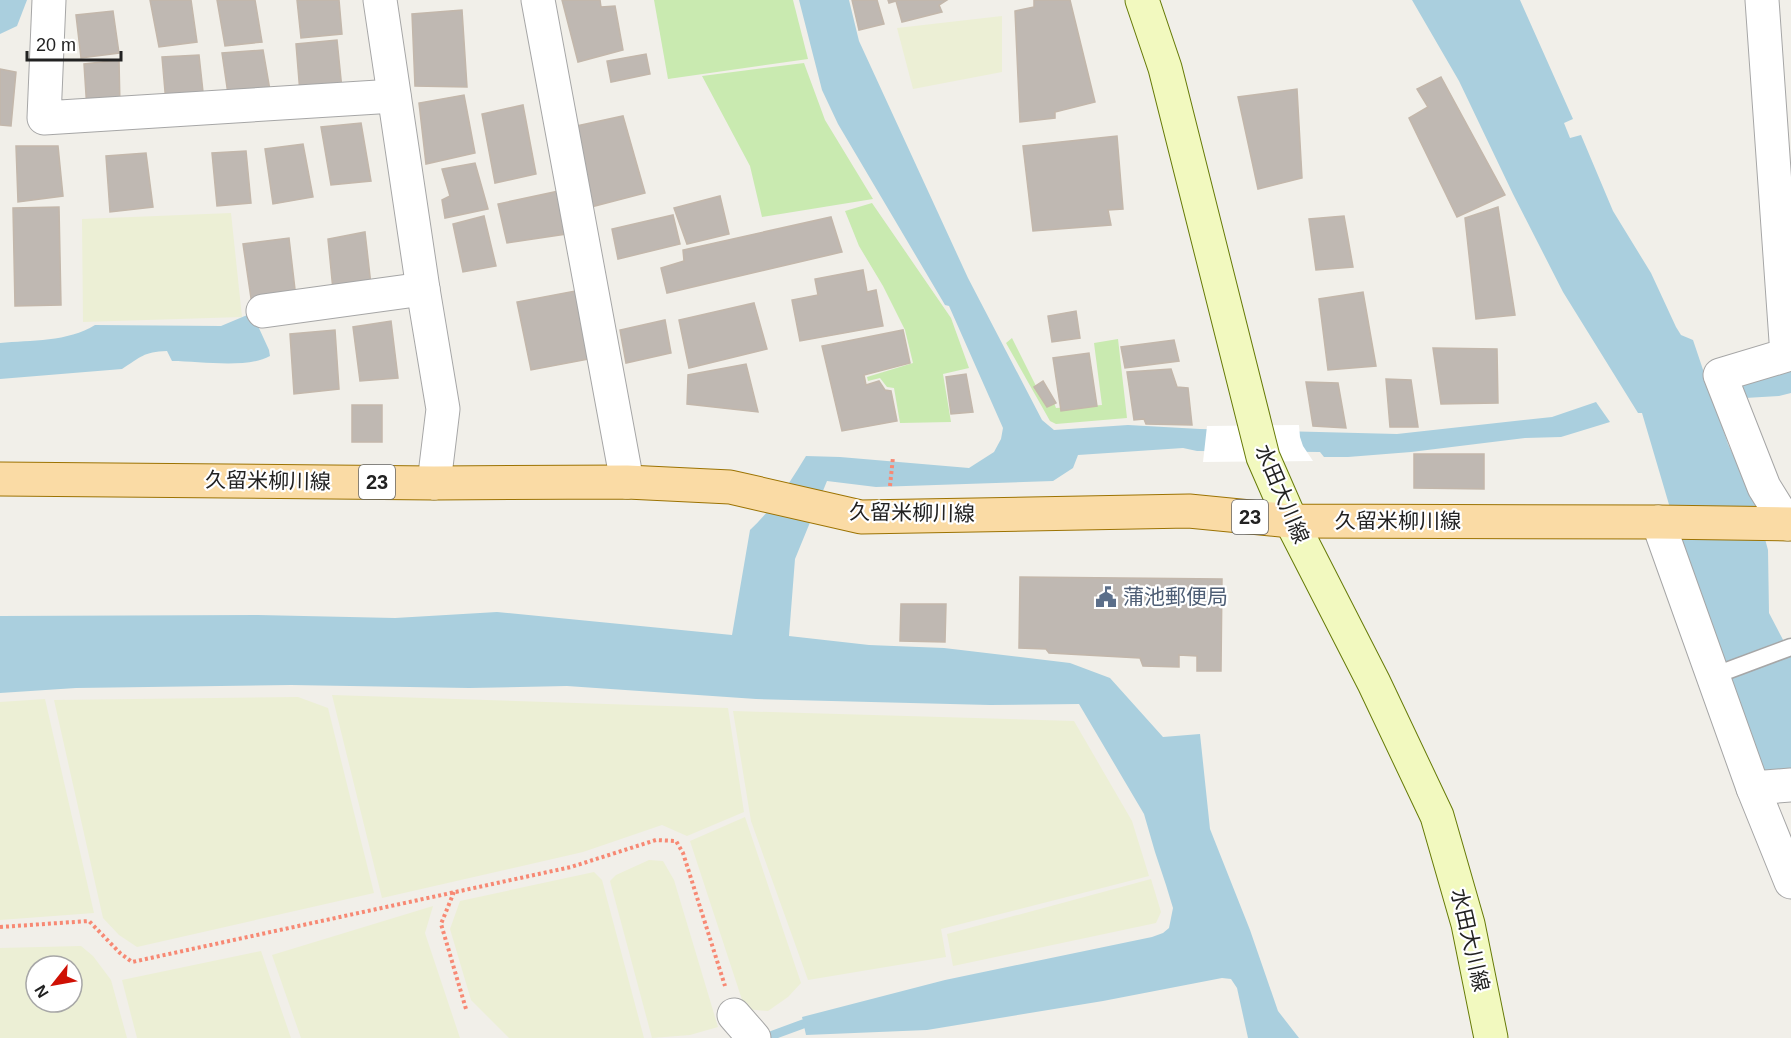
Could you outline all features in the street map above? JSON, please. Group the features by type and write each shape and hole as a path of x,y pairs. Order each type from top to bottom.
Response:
{"main road":[{"name":"水田大川線","path":"1142,0 1165,68 1263,457 1291,521 1374,683 1437,816 1468,924 1491,1038"},
{"name":"久留米柳川線","path":"0,479 434,483 627,482 730,487 861,517 1189,512 1291,521 1781,524"}],"street":[{"path":"49,0 44,118 394,96"},
{"path":"380,0 443,408 434,483"},
{"path":"538,0 627,482"},
{"path":"1762,0 1787,355 1720,375 1781,524"},
{"path":"263,311 423,290"},
{"path":"1663,522 1713,676 1753,788 1791,882"},
{"path":"1753,788 1791,785"}],"lane":[{"path":"1713,676 1791,647"}],"path":[{"path":"0,927 89,921 132,962 571,867 656,840 676,841 683,853 744,1026"},
{"path":"454,892 441,924 466,1009"}],"green space":[{"path":"654,0 793,0 808,59 668,79"},
{"path":"1002,16 1002,72 913,89 897,28"},
{"path":"804,63 825,120 873,199 762,217 750,166 702,76"},
{"path":"872,203 951,318 969,368 943,374 951,422 900,423 894,388 887,387 880,378 868,381 867,377 913,363 905,330 883,286 859,246 845,211"},
{"path":"231,213 242,317 83,322 82,219"},
{"path":"1012,338 1040,394 1050,392 1056,408 1102,405 1094,343 1118,339 1127,418 1056,424 1050,421 1006,343"},
{"path":"332,695 728,708 744,812 687,836 662,825 583,852 382,898"},
{"path":"298,697 328,708 374,893 137,947 119,935 103,918 54,700"},
{"path":"45,699 94,913 0,920 0,702"},
{"path":"733,711 1074,721 1132,821 1149,876 941,929 946,957 808,980 751,821"},
{"path":"745,817 801,983 788,997 768,1011 745,1009 690,841"},
{"path":"649,860 663,861 674,880 718,1027 690,1035 652,1038 610,881 616,875"},
{"path":"594,872 602,880 644,1038 509,1038 471,1000 450,929 460,901"},
{"path":"1151,879 1161,912 1156,923 953,966 947,934"},
{"path":"433,906 425,933 460,1038 301,1038 272,955"},
{"path":"81,946 93,956 111,980 127,1038 0,1038 0,948"},
{"path":"261,951 291,1038 137,1038 122,980"}],"water":[{"path":"0,0 27,0 17,26 0,34"},
{"path":"799,0 849,0 859,41 968,278 1042,420 1054,430 1128,425 1397,434 1552,417 1596,402 1610,422 1561,437 1525,438 1348,457 1324,457 1320,452 1197,451 1183,448 1078,455 1073,468 1053,481 876,487 827,481 795,559 789,636 869,645 944,648 1070,663 1110,678 1163,737 1200,734 1210,829 1250,930 1278,1011 1299,1038 1248,1038 1237,988 1231,979 1222,978 1103,1001 927,1030 806,1035 802,1017 945,980 1152,937 1169,928 1173,908 1144,814 1079,704 990,705 756,699 567,686 469,688 291,685 76,688 0,693 0,616 258,615 395,618 497,612 732,635 750,530 780,495 806,456 969,468 994,452 1001,439 1003,428 949,306 945,305 838,124 822,90"},
{"path":"1412,0 1520,0 1573,119 1564,123 1570,138 1581,135 1613,211 1651,273 1676,327 1681,335 1693,340 1728,444 1755,502 1768,550 1769,613 1791,655 1791,769 1764,771 1750,748 1723,655 1696,596 1642,413 1638,413 1563,292 1459,81"},
{"path":"252,313 269,350 270,356 260,360 236,363 172,361 167,351 143,356 122,369 0,379 0,343 73,335 95,325 221,326"},
{"path":"1791,359 1791,393 1745,398 1736,370"}],"pier":[{"path":"1299,425 1303,446 1313,461 1203,462 1207,426"}],"building":[{"path":"150,0 191,0 197,42 159,47"},
{"path":"217,0 255,0 262,42 225,46"},
{"path":"297,0 339,0 342,34 301,38"},
{"path":"562,0 600,0 601,7 615,6 623,50 578,62"},
{"path":"852,0 877,0 884,24 859,30"},
{"path":"888,0 947,0 939,5 942,12 902,22 896,1 889,3"},
{"path":"1034,0 1070,0 1095,102 1055,112 1055,118 1020,122 1015,11 1034,7"},
{"path":"462,10 467,87 415,86 412,14"},
{"path":"113,11 119,53 81,58 76,15"},
{"path":"337,40 342,89 300,93 296,44"},
{"path":"263,50 271,96 229,101 222,53"},
{"path":"646,54 650,74 611,82 607,61"},
{"path":"199,55 204,101 166,103 162,57"},
{"path":"119,60 120,107 87,110 84,64"},
{"path":"0,69 16,72 11,126 0,125"},
{"path":"1441,77 1505,195 1457,217 1409,118 1428,107 1417,89"},
{"path":"1297,89 1302,178 1258,189 1238,97"},
{"path":"464,95 475,153 426,164 419,103"},
{"path":"523,105 536,174 495,183 482,114"},
{"path":"623,116 645,193 591,207 576,126"},
{"path":"361,123 371,181 331,185 321,127"},
{"path":"1117,136 1123,209 1108,210 1111,225 1033,231 1023,146"},
{"path":"303,144 313,197 273,204 265,149"},
{"path":"16,146 58,146 63,196 18,202"},
{"path":"246,151 251,203 217,206 212,153"},
{"path":"146,153 153,207 110,212 106,156"},
{"path":"475,163 488,209 445,218 442,200 450,196 442,169"},
{"path":"559,191 566,234 507,243 498,204"},
{"path":"720,196 729,234 687,244 674,208"},
{"path":"59,207 61,305 15,306 13,208"},
{"path":"1498,207 1515,315 1476,319 1465,218"},
{"path":"673,215 680,244 618,259 612,229"},
{"path":"484,216 496,266 463,272 453,224"},
{"path":"1344,216 1353,267 1316,270 1309,219"},
{"path":"831,217 842,252 667,293 661,268 684,261 683,250"},
{"path":"365,232 371,285 333,290 328,239"},
{"path":"289,238 296,298 252,305 243,244"},
{"path":"863,270 867,292 876,290 883,326 800,341 792,300 818,295 815,279"},
{"path":"575,291 589,359 531,370 517,302"},
{"path":"1363,292 1376,366 1328,370 1319,299"},
{"path":"754,303 767,349 689,368 679,320"},
{"path":"1076,311 1080,338 1052,342 1048,316"},
{"path":"665,320 671,353 626,363 620,330"},
{"path":"391,321 398,378 360,381 353,327"},
{"path":"335,330 339,389 294,394 290,334"},
{"path":"903,330 910,363 864,375 866,385 879,381 885,390 891,391 897,421 842,431 822,346"},
{"path":"1174,340 1179,361 1125,368 1121,347"},
{"path":"1433,348 1497,349 1498,403 1441,404"},
{"path":"1089,353 1097,406 1061,411 1053,358"},
{"path":"746,364 758,412 687,404 688,375"},
{"path":"1171,369 1177,387 1188,388 1192,425 1146,424 1144,419 1134,420 1127,372"},
{"path":"966,374 973,412 951,414 946,377"},
{"path":"1386,379 1411,380 1418,427 1390,427"},
{"path":"1043,381 1056,403 1047,407 1034,387"},
{"path":"1306,382 1338,383 1346,428 1313,426"},
{"path":"352,405 382,405 382,442 352,442"},
{"path":"1414,454 1484,454 1484,489 1414,488"},
{"path":"1020,577 1222,579 1221,671 1197,671 1197,656 1179,655 1179,667 1143,666 1140,658 1049,653 1046,649 1019,648"},
{"path":"901,604 946,604 945,642 900,641"}],"waterway":[{"path":"765,1038 803,1024"}],"place":[{"name":"蒲池郵便局","path":"1106,597"}]}
